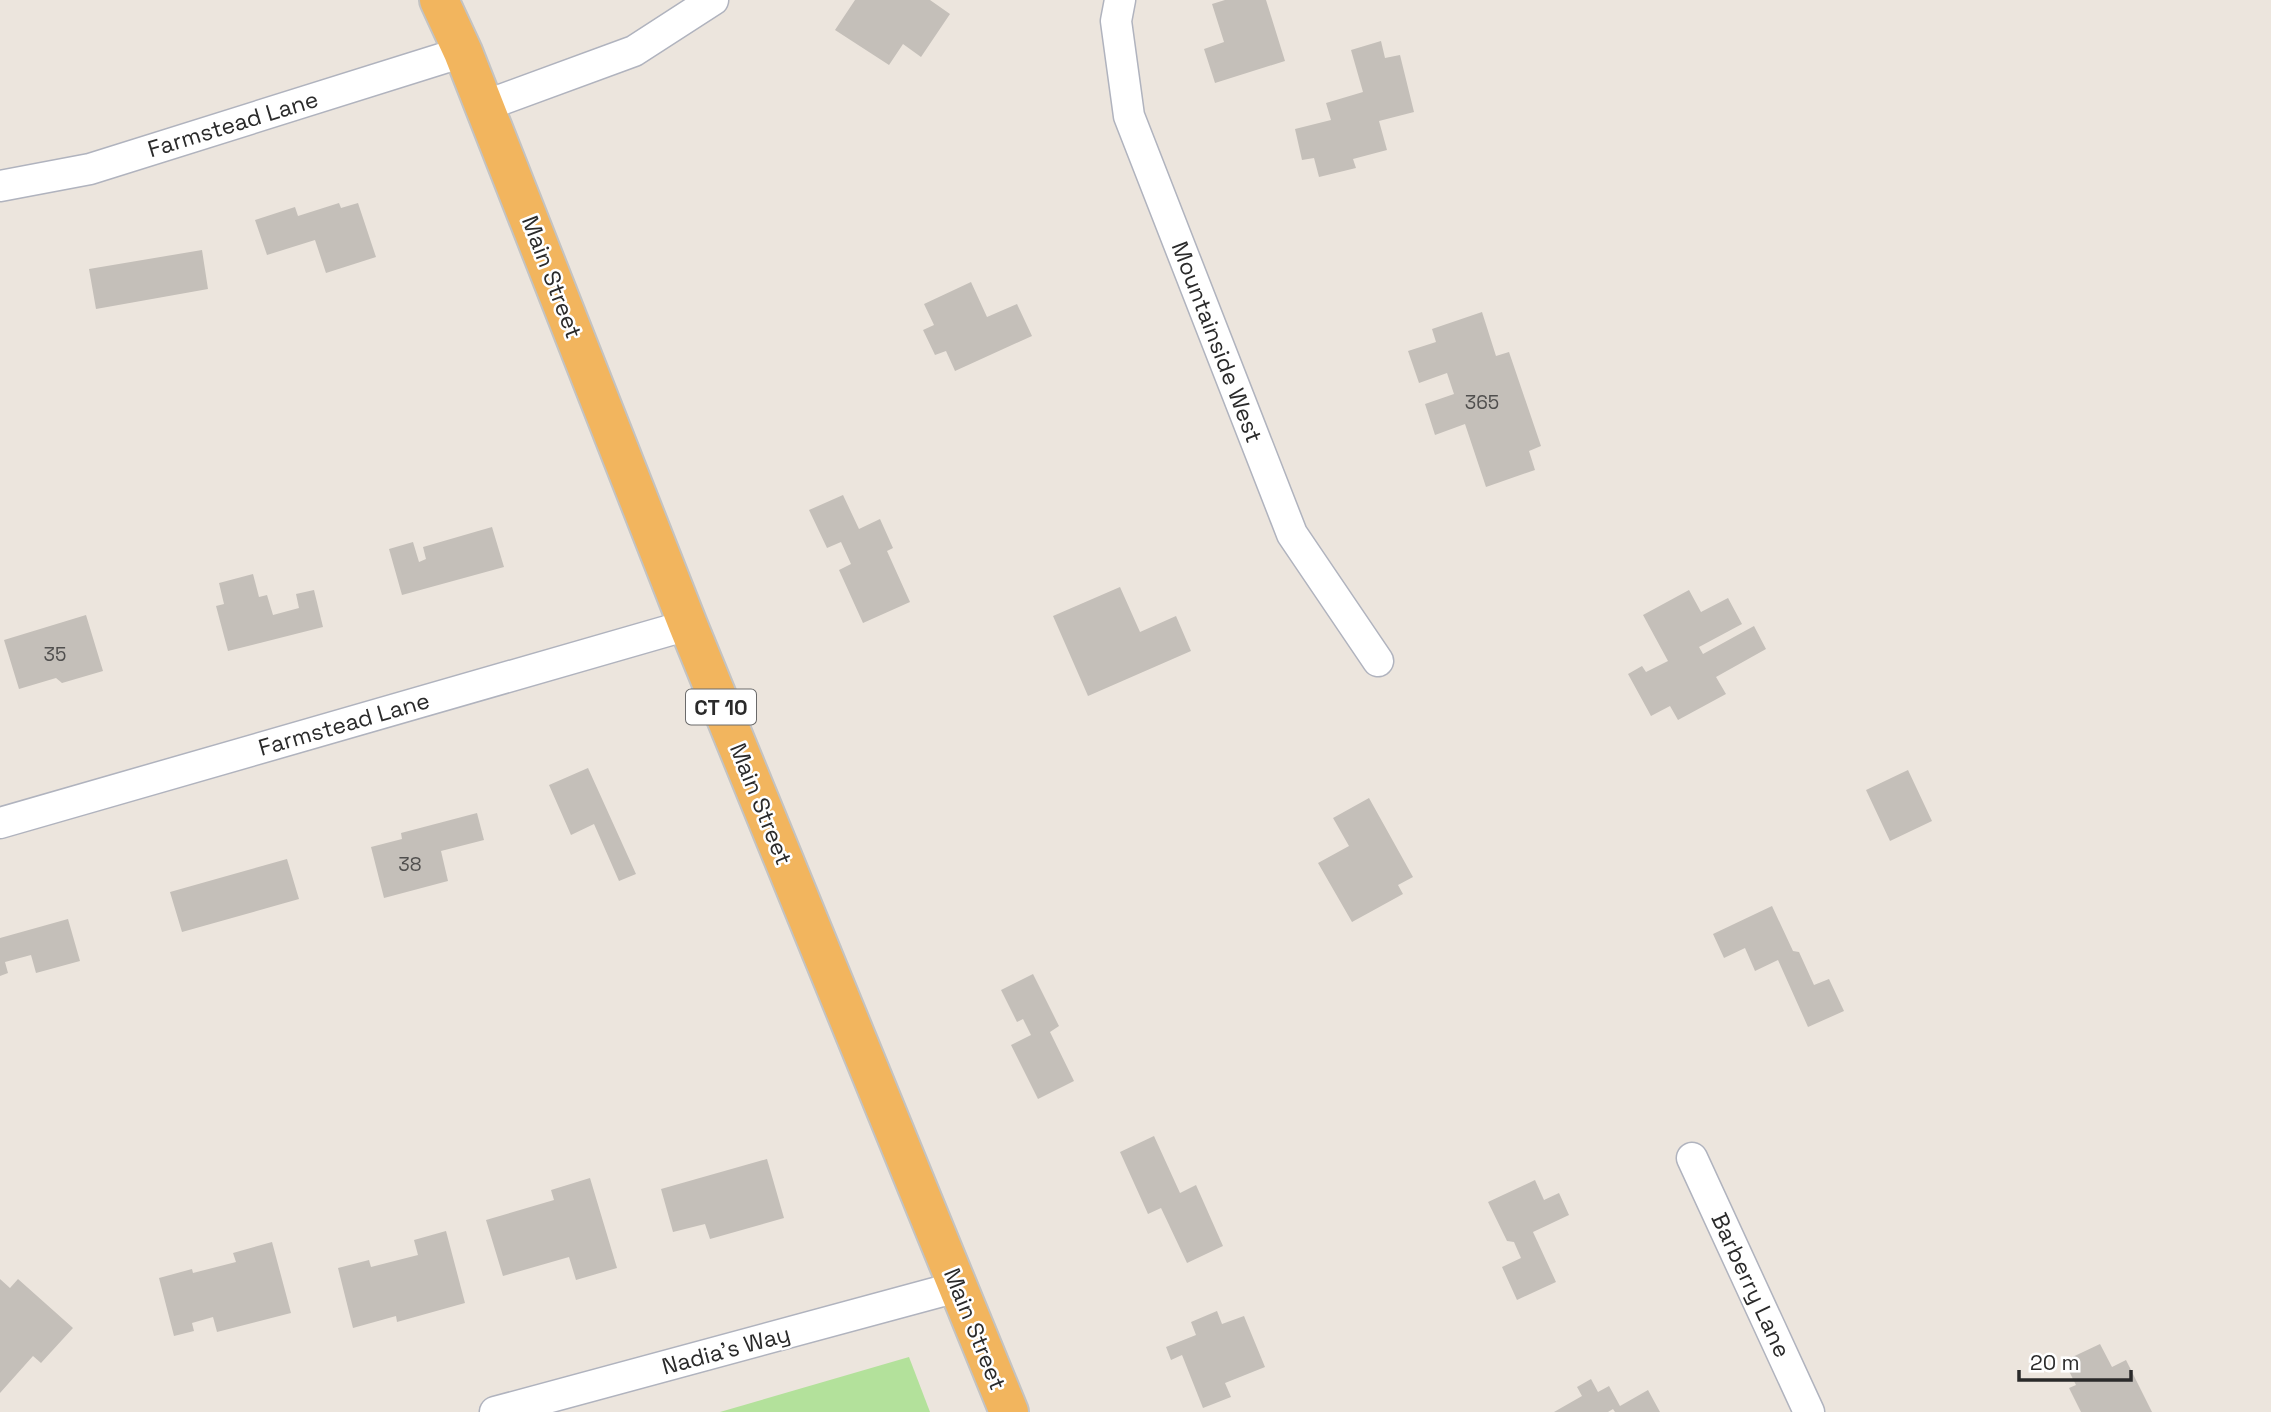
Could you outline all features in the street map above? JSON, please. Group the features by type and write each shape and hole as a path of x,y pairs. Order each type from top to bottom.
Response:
{"highway":[{"name":"Main Street","path":"439,0 463,52 688,625 1009,1412"}],"street":[{"path":"484,106 635,51 713,0"},
{"name":"Mountainside West","path":"1120,0 1116,21 1129,116 1292,534 1378,661"},
{"name":"Farmstead Lane","path":"0,186 90,169 463,52"},
{"name":"Farmstead Lane","path":"0,823 688,625"},
{"name":"Barberry Lane","path":"1692,1158 1809,1412"},
{"name":"Nadia's Way","path":"495,1412 957,1287"}],"green space":[{"path":"909,1357 930,1412 720,1412"}],"building":[{"path":"855,0 930,0 950,14 921,57 903,44 889,65 835,30"},
{"path":"1225,0 1266,0 1285,61 1215,83 1204,49 1224,42 1212,4"},
{"path":"1381,41 1385,58 1400,55 1414,112 1379,121 1387,150 1353,159 1356,168 1319,177 1314,158 1302,160 1295,129 1331,120 1326,103 1363,92 1351,50"},
{"path":"339,203 341,208 358,203 376,257 326,273 315,240 267,255 255,220 295,207 298,216"},
{"path":"202,250 208,289 96,309 89,269"},
{"path":"971,282 987,317 1017,304 1032,336 955,371 946,351 935,355 923,330 934,325 924,304"},
{"path":"1482,312 1496,356 1509,352 1541,446 1529,451 1535,470 1486,487 1465,424 1435,435 1425,404 1454,394 1447,373 1419,383 1408,351 1436,342 1432,329"},
{"path":"843,495 859,529 880,519 893,548 887,551 910,602 863,623 839,570 851,564 841,542 827,548 809,510"},
{"path":"492,527 504,567 402,595 389,549 413,542 419,562 426,559 423,547"},
{"path":"253,574 259,597 267,595 273,615 299,608 296,594 314,590 323,627 228,651 216,606 224,604 219,583"},
{"path":"1120,587 1140,632 1176,616 1191,651 1088,696 1053,616"},
{"path":"1689,590 1701,612 1728,598 1742,624 1699,647 1703,654 1754,626 1766,649 1716,677 1726,694 1678,720 1670,706 1651,716 1628,674 1642,666 1646,672 1668,661 1643,615"},
{"path":"86,615 103,671 62,683 56,678 19,689 4,640"},
{"path":"588,768 636,874 619,881 594,824 571,835 549,785"},
{"path":"1908,770 1932,821 1890,841 1866,790"},
{"path":"1369,798 1413,877 1398,885 1403,894 1352,922 1318,863 1349,846 1333,818"},
{"path":"477,813 484,840 441,851 448,881 384,898 371,847 402,839 401,833"},
{"path":"287,859 299,899 182,932 170,892"},
{"path":"1772,906 1793,951 1799,952 1814,985 1829,979 1844,1011 1808,1027 1778,960 1755,971 1745,948 1724,958 1713,934"},
{"path":"68,919 80,961 36,973 31,955 5,962 8,973 0,976 0,938"},
{"path":"1033,974 1059,1026 1050,1032 1074,1081 1038,1099 1011,1045 1031,1035 1023,1019 1017,1022 1001,990"},
{"path":"1154,1136 1180,1193 1196,1185 1223,1246 1187,1263 1161,1208 1148,1214 1120,1152"},
{"path":"767,1159 784,1218 710,1239 705,1224 673,1232 661,1189"},
{"path":"590,1178 617,1268 576,1280 569,1257 503,1276 486,1220 554,1200 551,1190"},
{"path":"1535,1180 1544,1200 1559,1193 1569,1215 1533,1232 1556,1282 1517,1300 1502,1267 1521,1258 1514,1242 1507,1241 1488,1202"},
{"path":"446,1231 465,1303 397,1322 396,1316 353,1328 338,1268 369,1260 371,1267 418,1255 414,1240"},
{"path":"272,1242 291,1313 217,1332 213,1317 192,1323 194,1331 174,1336 159,1278 236,1262 233,1253"},
{"path":"0,1279 10,1288 18,1279 73,1328 41,1363 33,1356 0,1393"},
{"path":"1217,1311 1222,1324 1244,1316 1265,1367 1225,1383 1231,1397 1203,1408 1182,1355 1171,1360 1166,1347 1196,1335 1191,1322"},
{"path":"2100,1344 2112,1367 2126,1360 2152,1412 2081,1412 2069,1388 2076,1385 2064,1361"},
{"path":"1591,1379 1598,1392 1609,1386 1620,1406 1648,1390 1660,1412 1615,1412 1613,1409 1608,1412 1554,1412 1582,1396 1577,1387"}]}
